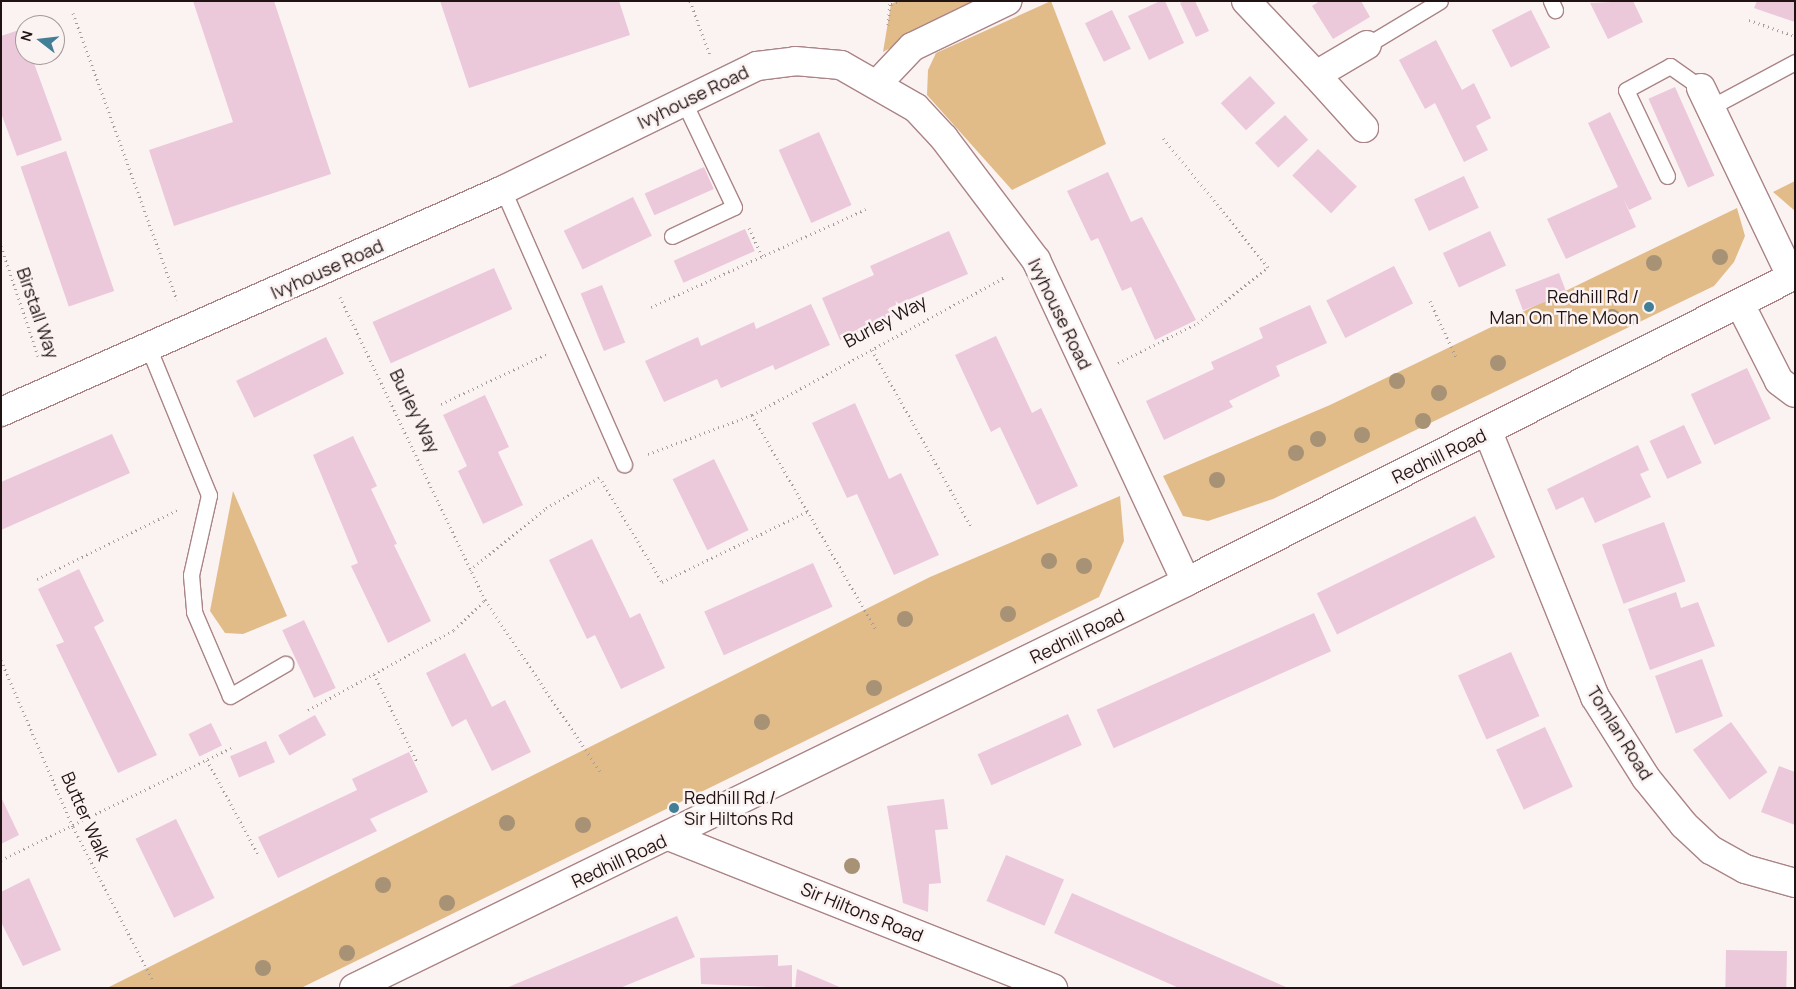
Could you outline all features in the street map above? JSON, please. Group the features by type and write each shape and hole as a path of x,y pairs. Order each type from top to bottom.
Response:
{"street":[{"path":"878,83 912,47 1007,1"},
{"path":"1246,1 1364,128"},
{"path":"1316,75 1367,45"},
{"name":"Ivyhouse Road","path":"1,412 49,389 149,349 503,190 756,66 795,61 841,65 878,83 916,108 944,138 1036,260 1186,582"},
{"path":"1706,98 1793,276"},
{"name":"Redhill Road","path":"354,988 671,837 1488,432 1793,276"},
{"path":"1740,304 1779,381 1795,393"},
{"name":"Tomlan Road","path":"1488,432 1595,697 1646,778 1684,825 1711,850 1745,869 1795,883"},
{"name":"Sir Hiltons Road","path":"671,837 1053,988"}],"lane":[{"path":"1367,45 1440,1"},
{"path":"1667,176 1626,90 1670,66 1706,98 1795,62"},
{"path":"672,236 734,207 684,102"},
{"path":"503,190 624,464"},
{"path":"149,349 208,495 191,575 194,612 230,696 285,664"}],"path":[{"path":"690,1 720,84"},
{"path":"891,4 898,1"},
{"path":"73,13 188,331"},
{"path":"1749,20 1795,36"},
{"path":"1091,376 1198,323 1268,267 1163,138"},
{"path":"734,207 762,256"},
{"path":"651,307 866,209"},
{"name":"Birstall Way","path":"1,246 49,389"},
{"name":"Burley Way","path":"470,570 546,508 624,464 752,415 1036,260"},
{"name":"Burley Way","path":"326,269 485,600 600,771"},
{"path":"1430,301 1456,356"},
{"path":"441,404 571,343"},
{"path":"872,350 972,528"},
{"path":"752,415 876,630"},
{"path":"600,478 662,582 808,511"},
{"path":"37,579 208,495"},
{"path":"308,710 454,630 485,600"},
{"name":"Butter Walk","path":"1,660 73,827 153,980"},
{"path":"374,674 418,764"},
{"path":"1,860 73,827 231,748"},
{"path":"207,760 259,856"}],"shaded area":[{"path":"898,1 979,1 883,52 891,4"},
{"path":"1051,1 1106,144 1012,190 927,95 928,70 936,53"},
{"path":"1795,181 1795,211 1773,192"},
{"path":"1737,208 1745,236 1734,262 1714,286 1273,499 1208,521 1183,516 1163,476 1330,405"},
{"path":"233,491 287,616 243,634 225,633 210,611"},
{"path":"1120,496 1124,541 1099,597 301,988 107,988 930,577"}],"building":[{"path":"193,1 274,1 331,174 174,226 149,150 233,122"},
{"path":"440,1 619,1 630,35 469,88"},
{"path":"1160,1 1165,1 1184,43 1149,60 1128,16"},
{"path":"1195,1 1209,31 1196,37 1180,3"},
{"path":"1320,1 1361,1 1370,17 1333,39 1312,6"},
{"path":"1633,1 1643,22 1608,39 1590,3"},
{"path":"1757,1 1795,1 1795,22 1754,8"},
{"path":"1112,10 1131,49 1104,62 1085,23"},
{"path":"1531,10 1550,47 1511,67 1492,30"},
{"path":"15,31 15,65 35,65 62,140 17,156 1,113 1,36"},
{"path":"1436,40 1462,90 1474,83 1491,118 1476,126 1488,150 1464,162 1435,103 1425,109 1399,60"},
{"path":"1250,76 1275,103 1246,130 1221,103"},
{"path":"1675,87 1714,176 1688,187 1649,99"},
{"path":"1610,112 1652,199 1629,210 1623,198 1636,227 1566,259 1547,219 1618,187 1588,123"},
{"path":"1285,115 1308,140 1278,168 1255,143"},
{"path":"819,132 852,205 811,223 779,150"},
{"path":"1318,149 1357,187 1331,213 1292,176"},
{"path":"66,151 114,291 69,307 21,167"},
{"path":"704,167 714,189 654,215 645,193"},
{"path":"1108,172 1131,222 1142,217 1196,320 1155,340 1131,287 1122,291 1098,238 1091,241 1067,191"},
{"path":"1464,176 1479,208 1429,231 1414,199"},
{"path":"633,197 652,236 583,269 564,231"},
{"path":"745,229 755,251 684,283 674,261"},
{"path":"949,231 968,274 889,308 893,317 840,340 822,298 874,275 870,266"},
{"path":"1490,231 1506,265 1459,287 1443,253"},
{"path":"1394,266 1413,303 1345,338 1326,301"},
{"path":"494,268 512,309 391,363 372,322"},
{"path":"1559,273 1567,294 1523,310 1515,290"},
{"path":"602,285 625,342 604,351 581,294"},
{"path":"811,304 830,345 775,370 773,365 721,388 717,379 664,402 645,361 698,337 701,346 754,322 756,329"},
{"path":"1310,305 1327,343 1276,366 1280,376 1229,401 1233,407 1164,440 1146,401 1214,369 1211,362 1263,338 1259,328"},
{"path":"996,336 1032,413 1041,408 1078,486 1037,505 1000,427 991,432 955,355"},
{"path":"326,337 344,374 254,418 236,381"},
{"path":"1747,368 1771,419 1714,445 1691,394"},
{"path":"485,395 509,447 498,452 523,505 483,524 458,471 467,466 443,415"},
{"path":"855,403 889,479 901,473 939,555 894,575 857,494 847,498 812,423"},
{"path":"1684,425 1702,463 1667,479 1650,441"},
{"path":"112,434 130,473 1,530 1,482"},
{"path":"353,436 377,486 371,489 397,544 394,545 431,621 388,643 351,566 358,563 313,455"},
{"path":"1638,445 1649,470 1640,474 1651,497 1595,523 1583,497 1556,510 1547,489"},
{"path":"714,459 749,530 707,550 673,479"},
{"path":"1475,516 1495,557 1337,634 1317,593"},
{"path":"1664,522 1686,581 1624,604 1602,545"},
{"path":"592,539 630,618 640,613 665,668 621,689 595,635 587,639 549,560"},
{"path":"813,563 833,607 724,655 704,611"},
{"path":"79,569 104,621 94,627 157,755 118,773 56,645 64,642 38,589"},
{"path":"1676,592 1681,608 1698,602 1715,646 1650,670 1628,609"},
{"path":"1314,613 1331,651 1114,748 1097,710"},
{"path":"304,620 336,688 314,698 282,630"},
{"path":"1511,652 1539,716 1486,740 1458,676"},
{"path":"465,653 492,707 505,700 531,752 492,771 466,719 452,727 426,673"},
{"path":"1702,659 1723,716 1676,733 1655,676"},
{"path":"1068,714 1082,745 991,785 978,754"},
{"path":"315,715 326,735 289,755 278,735"},
{"path":"1731,722 1767,772 1729,800 1693,750"},
{"path":"211,723 222,745 199,756 189,734"},
{"path":"1545,727 1573,787 1524,810 1496,750"},
{"path":"266,741 275,762 239,777 230,756"},
{"path":"409,752 428,792 370,819 377,831 278,878 258,837 357,790 352,779"},
{"path":"1779,766 1795,772 1795,825 1761,812"},
{"path":"1,797 19,835 1,844"},
{"path":"944,799 948,829 935,830 941,883 929,884 928,912 903,903 887,806"},
{"path":"176,819 215,898 174,918 136,839"},
{"path":"1006,855 1064,880 1044,926 986,901"},
{"path":"29,878 61,950 23,966 1,922 1,892"},
{"path":"1072,893 1288,988 1179,988 1054,933"},
{"path":"677,916 695,957 620,988 506,988"},
{"path":"1726,950 1787,951 1786,988 1725,988"},
{"path":"778,955 778,966 792,965 792,988 701,984 700,958"},
{"path":"797,969 842,988 795,988"}],"place":[{"name":"Redhill Rd / Man On The Moon","path":"1649,307"},
{"name":"Redhill Rd / Sir Hiltons Rd","path":"674,808"}]}
